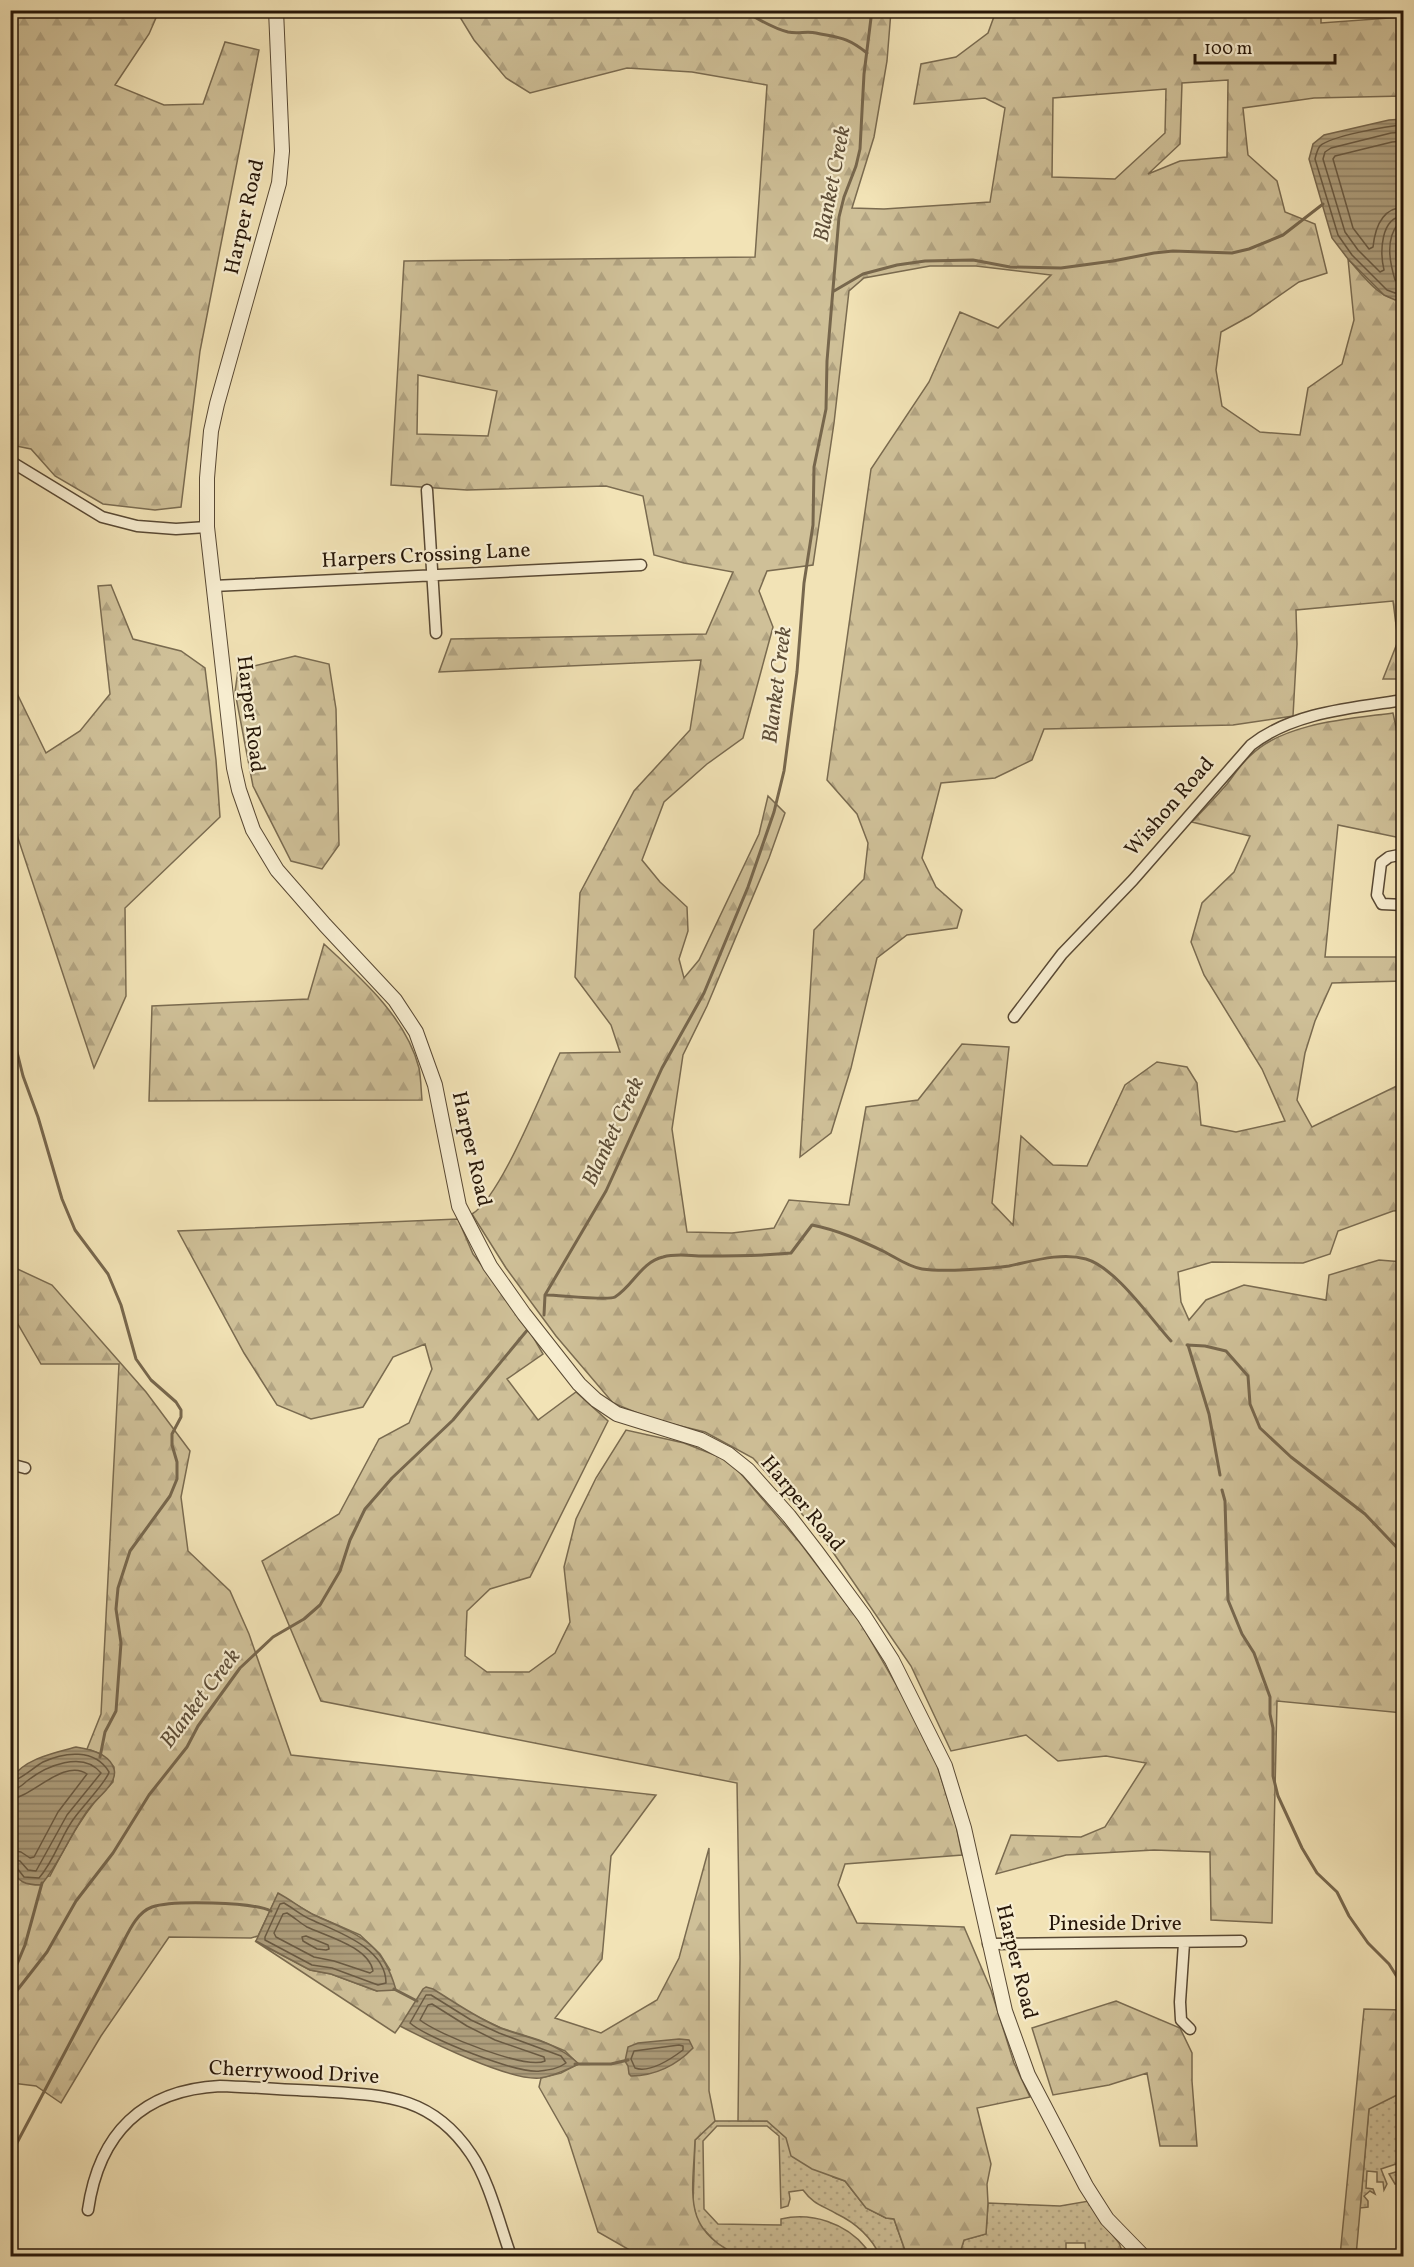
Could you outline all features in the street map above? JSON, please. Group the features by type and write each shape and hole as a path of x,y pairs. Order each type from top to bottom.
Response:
{"street":[{"name":"Harper Road","path":"276,10 282,151 279,183 211,431 207,478 207,527 213,586 233,757 245,810 261,845 277,870 312,912 394,1000 416,1032 437,1093 459,1206 490,1266 572,1375 596,1400 617,1414 701,1440 728,1454 748,1470 816,1551 864,1616 892,1660 945,1766 964,1828 988,1944 1005,2011 1028,2075 1086,2186 1107,2219 1143,2256"},
{"path":"10,461 102,517 137,525 176,529 207,527"},
{"path":"427,490 436,633"},
{"name":"Harpers Crossing Lane","path":"213,586 641,565"},
{"name":"Wishon Road","path":"1014,1017 1062,954 1133,880 1251,745 1276,729 1300,720 1329,712 1404,700"},
{"path":"1404,854 1389,857 1381,863 1377,895 1382,904 1404,905"},
{"path":"10,1464 25,1468"},
{"name":"Pineside Drive","path":"988,1944 1241,1941"},
{"path":"1184,1943 1181,2020 1190,2029"},
{"name":"Cherrywood Drive","path":"88,2210 96,2173 108,2146 121,2128 134,2117 151,2104 170,2095 198,2087 220,2086 377,2094 404,2100 426,2110 447,2125 461,2140 480,2168 512,2256"},
{"path":"1125,2239 1127,2256"}],"green space":[{"path":"1321,10 1321,23 1403,17 1403,96 1314,98 1243,108 1248,155 1277,181 1285,212 1315,224 1327,273 1299,282 1250,316 1221,332 1216,370 1222,406 1260,432 1300,435 1308,388 1342,364 1354,320 1348,259 1379,292 1394,298 1402,298 1403,290 1403,679 1383,679 1398,641 1393,601 1296,610 1297,644 1293,716 1233,725 1044,729 1032,760 995,778 941,783 922,858 936,887 962,910 957,928 907,935 877,958 851,1068 831,1133 800,1157 814,930 864,879 868,843 857,814 827,780 871,469 929,382 960,312 998,328 1051,275 976,266 930,266 864,278 849,291 834,423 813,565 767,571 759,591 773,627 743,738 707,764 664,802 642,860 660,882 687,907 688,931 679,959 684,978 699,960 759,834 768,796 785,813 769,858 707,1006 683,1055 672,1129 687,1232 732,1233 774,1228 789,1200 849,1205 866,1107 918,1100 962,1044 1009,1047 992,1203 1013,1225 1021,1136 1053,1165 1087,1166 1125,1085 1157,1062 1187,1067 1197,1083 1201,1125 1236,1132 1285,1121 1262,1069 1204,975 1191,942 1202,903 1234,872 1250,836 1192,822 1247,759 1280,736 1317,724 1393,713 1401,751 1403,751 1403,836 1396,837 1338,825 1325,957 1403,957 1403,981 1332,983 1315,1021 1305,1053 1297,1100 1312,1127 1403,1083 1403,1210 1393,1211 1338,1231 1330,1254 1303,1263 1212,1262 1178,1272 1181,1302 1189,1320 1206,1300 1244,1285 1326,1300 1329,1275 1379,1260 1403,1262 1403,1713 1277,1701 1272,1923 1211,1920 1210,1852 1154,1850 1066,1855 996,1874 1011,1835 1081,1837 1105,1827 1146,1763 1106,1756 1058,1761 1026,1735 951,1751 911,1666 828,1545 781,1489 753,1458 705,1432 652,1419 613,1403 556,1336 506,1268 472,1214 496,1187 560,1053 620,1052 611,1025 575,977 580,893 634,791 690,730 701,660 439,672 451,639 706,634 733,572 654,555 643,496 606,486 467,490 391,485 404,261 755,257 767,85 692,72 627,68 530,93 506,78 474,40 458,14 459,11 891,11 887,61 874,137 852,208 884,209 990,202 1005,108 985,98 914,104 921,64 956,57 988,33 996,11","holes":["1228,80 1227,157 1180,161 1148,174 1180,144 1182,83","1166,89 1165,133 1115,179 1052,177 1053,98","418,375 497,391 488,436 417,434"]},
{"path":"10,11 159,11 149,34 115,85 164,105 203,104 225,42 259,50 200,351 181,507 155,510 103,504 55,476 31,449 11,445"},
{"path":"111,585 133,639 181,651 205,668 220,817 125,908 126,996 94,1068 11,817 10,679 46,753 80,731 110,694 98,586"},
{"path":"295,656 329,664 336,709 339,845 322,869 291,861 253,786 235,692 238,670"},
{"path":"324,944 367,985 393,1015 404,1032 419,1068 422,1100 149,1101 152,1006 308,999"},
{"path":"458,1219 473,1254 521,1316 543,1354 507,1379 538,1420 576,1392 608,1421 530,1577 490,1589 467,1611 465,1656 487,1672 529,1672 555,1653 570,1622 564,1567 576,1519 596,1478 626,1430 684,1443 730,1461 801,1544 860,1622 917,1721 935,1759 956,1825 962,1855 845,1864 838,1885 857,1923 964,1927 991,1990 1014,2063 1030,2097 977,2108 991,2164 987,2184 986,2234 964,2240 959,2256 907,2256 894,2219 886,2218 866,2208 845,2181 812,2169 791,2156 786,2138 767,2121 738,2121 740,1958 737,1783 321,1701 262,1561 339,1514 379,1439 409,1423 432,1369 425,1344 393,1357 363,1407 311,1419 277,1405 244,1353 178,1231"},
{"path":"11,1266 52,1285 146,1392 190,1451 181,1497 188,1551 230,1591 249,1634 291,1755 656,1795 611,1856 602,1959 555,2018 601,2033 657,2000 679,1958 709,1848 709,2091 715,2121 695,2140 693,2194 699,2222 708,2235 721,2246 740,2256 640,2256 598,2232 568,2138 539,2087 541,2078 561,2073 578,2064 565,2051 501,2028 474,2015 400,2026 395,2033 255,1941 310,1970 331,1974 377,1991 390,1970 380,1954 360,1935 312,1914 278,1894 258,1936 251,1938 169,1937 101,2036 61,2103 36,2086 12,2083 11,2085 10,1868 16,1878 50,1876 86,1814 113,1782 114,1767 101,1754 87,1749 101,1714 119,1364 41,1364 11,1312"},
{"path":"1116,2001 1180,2028 1192,2053 1197,2146 1160,2146 1147,2073 1109,2085 1053,2095 1032,2028"},
{"path":"1364,2009 1403,2010 1403,2092 1369,2109 1356,2256 1340,2256"},
{"path":"1403,2092 1403,2177 1399,2176 1398,2183 1395,2184 1389,2174 1399,2171 1396,2164 1381,2169 1387,2184 1384,2190 1383,2182 1377,2182 1377,2172 1367,2171 1366,2188 1373,2189 1375,2194 1370,2191 1364,2196 1368,2201 1368,2207 1360,2208 1369,2108"},
{"path":"715,2121 767,2121 833,2177 845,2181 866,2208 886,2218 894,2219 907,2256 880,2256 873,2243 857,2226 815,2202 803,2190 789,2192 788,2206 781,2208 779,2136 767,2126 717,2126 703,2141 704,2209 718,2224 781,2225 781,2219 793,2217 828,2221 849,2232 866,2248 839,2256 740,2256 720,2247 698,2223 693,2204 695,2140"},
{"path":"1089,2201 1119,2243 1124,2256 1086,2256 1085,2243 1066,2243 1066,2254 959,2256 964,2240 986,2234 988,2203 1060,2206"}],"water":[{"path":"1403,119 1403,223 1396,245 1396,259 1403,288 1402,298 1395,300 1384,295 1348,259 1332,238 1309,159 1313,144 1324,135"},
{"path":"76,1747 104,1756 114,1769 113,1779 84,1816 41,1885 26,1883 16,1877 11,1868 11,1779 23,1766 31,1762 49,1754"},
{"path":"278,1893 310,1913 366,1941 383,1960 396,1990 377,1991 331,1974 310,1970 256,1941"},
{"path":"426,1987 494,2025 561,2050 579,2064 545,2077 526,2077 469,2059 400,2026"},
{"path":"689,2040 693,2048 680,2060 657,2072 631,2076 629,2074 625,2061 628,2047 638,2043"}],"waterway":[{"path":"742,10 782,30 792,33 813,32 837,37 854,44 867,53"},
{"name":"Blanket Creek","path":"544,1315 545,1295 606,1191 662,1068 704,993 748,887 774,812 784,771 797,672 804,583 813,525 814,467 826,409 827,361 839,217 860,149 864,74 872,10"},
{"path":"834,291 863,274 897,265 925,261 973,260 1010,267 1061,268 1173,251 1232,253 1249,249 1283,235 1323,204"},
{"path":"10,1024 23,1076 38,1117 62,1199 75,1230 108,1274 121,1305 136,1359 151,1380 176,1402 181,1410 181,1417 172,1434 172,1445 177,1462 177,1479 170,1496 130,1551 118,1588 116,1609 121,1643 116,1711 105,1732 100,1757"},
{"path":"547,1295 615,1297 649,1264 668,1256 748,1256 791,1253 812,1225 850,1236 922,1269 990,1268 1067,1256 1086,1259 1109,1272 1121,1283 1171,1341"},
{"name":"Blanket Creek","path":"10,2001 47,1952 76,1901 113,1853 149,1795 187,1747 198,1726 240,1668 273,1637 304,1619 320,1605 340,1571 350,1540 365,1509 392,1478 453,1420 529,1328"},
{"path":"1187,1345 1226,1351 1248,1376 1250,1404 1260,1428 1291,1457 1365,1514 1404,1555"},
{"path":"1188,1345 1209,1414 1220,1475"},
{"path":"1222,1490 1225,1501 1228,1600 1242,1634 1254,1653 1270,1697 1273,1728 1273,1776 1278,1796 1302,1848 1317,1873 1337,1892 1349,1916 1368,1943 1389,1964 1404,1988"},
{"path":"10,1981 25,1945 42,1883"},
{"path":"10,2156 128,1932 141,1914 152,1907 176,1903 231,1904 271,1911"},
{"path":"394,1989 417,2001"},
{"path":"575,2064 611,2064 628,2060"}]}
